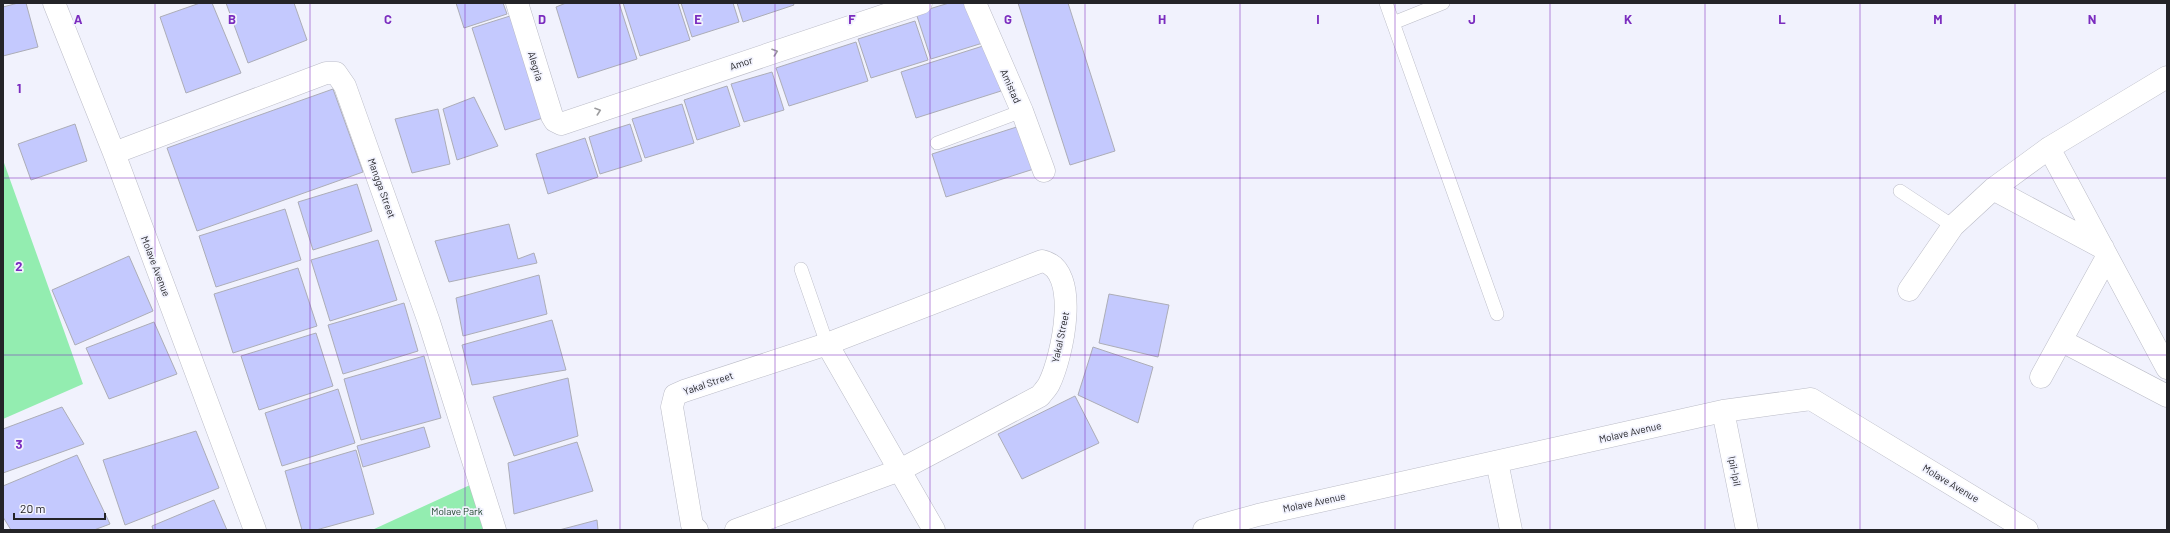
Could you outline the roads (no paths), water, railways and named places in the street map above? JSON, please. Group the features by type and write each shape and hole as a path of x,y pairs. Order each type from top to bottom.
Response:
{"street":[{"name":"Molave Avenue","path":"54,3 114,153 255,530"},
{"name":"Alegria","path":"517,3 552,116 555,121 561,124"},
{"name":"Amor","path":"561,124 921,3"},
{"name":"Amistad","path":"975,3 1022,111 1044,171"},
{"name":"Mangga Street","path":"114,153 326,72 336,73 346,86 430,322 495,530"},
{"path":"1909,290 1953,226 1993,189 2049,148 2166,82"},
{"path":"2049,148 2167,368"},
{"path":"1993,189 2105,253"},
{"path":"2041,377 2062,341 2105,253"},
{"name":"Yakal Street","path":"697,530 692,525 672,407 675,395 684,390 827,344 1042,261 1050,263 1060,273 1067,308 1058,353 1051,378 1040,396 900,470 736,530"},
{"path":"2062,341 2167,396"},
{"path":"827,344 934,530"},
{"name":"Molave Avenue","path":"1204,530 1260,522 1497,462 1723,411 1811,399 2027,530"},
{"name":"Ipil-Ipil","path":"1723,411 1747,530"},
{"path":"1497,462 1512,530"}],"lane":[{"path":"1386,3 1497,314"},
{"path":"1393,23 1443,3"},
{"path":"937,143 1022,111"},
{"path":"1900,191 1953,226"},
{"path":"801,269 827,344"}],"park label":[{"name":"Molave Park","path":"457,511"}]}
